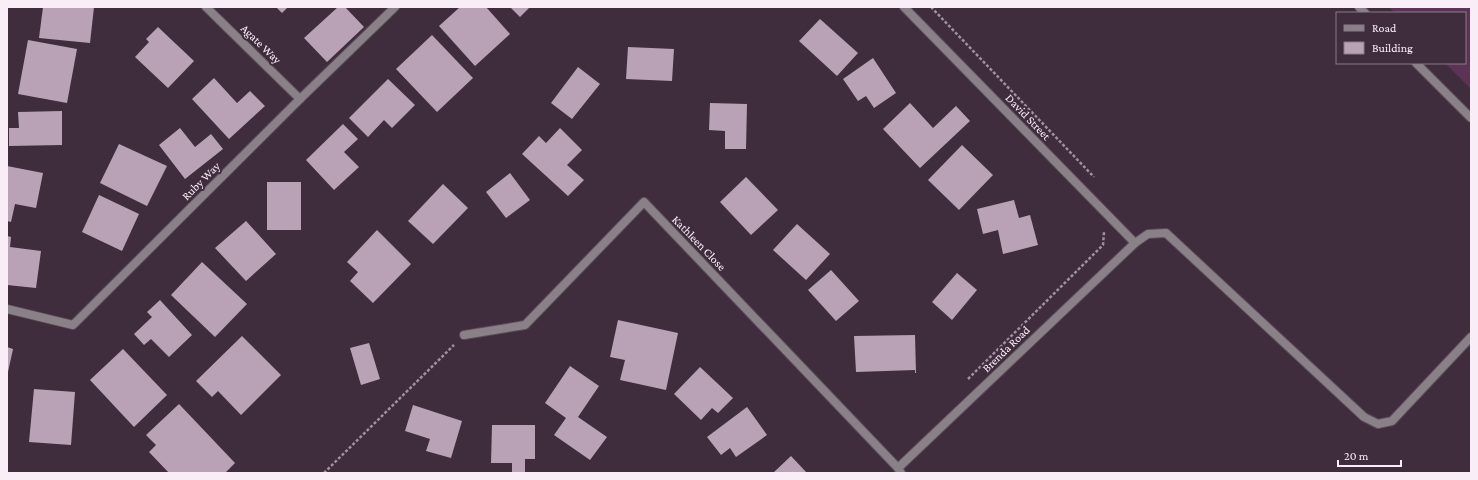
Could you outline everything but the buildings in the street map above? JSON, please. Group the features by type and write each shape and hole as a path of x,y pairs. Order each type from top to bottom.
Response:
{"street":[{"name":"Agate Way","path":"206,7 300,99"},
{"name":"Ruby Way","path":"7,309 73,325 300,99 395,7"},
{"name":"David Street","path":"904,7 1135,243"},
{"path":"1417,64 1471,118"},
{"name":"Kathleen Close","path":"464,335 525,325 644,202 899,471"},
{"name":"Brenda Road","path":"899,471 1135,243 1148,234 1166,233 1364,417 1378,424 1392,421 1471,337"}],"path":[{"path":"931,7 1094,178"},
{"path":"966,381 1104,245 1104,229"},
{"path":"324,473 464,335"}],"shaded area":[{"path":"1389,7 1471,7 1471,89 1446,64 1466,64 1466,12 1394,12"}]}
